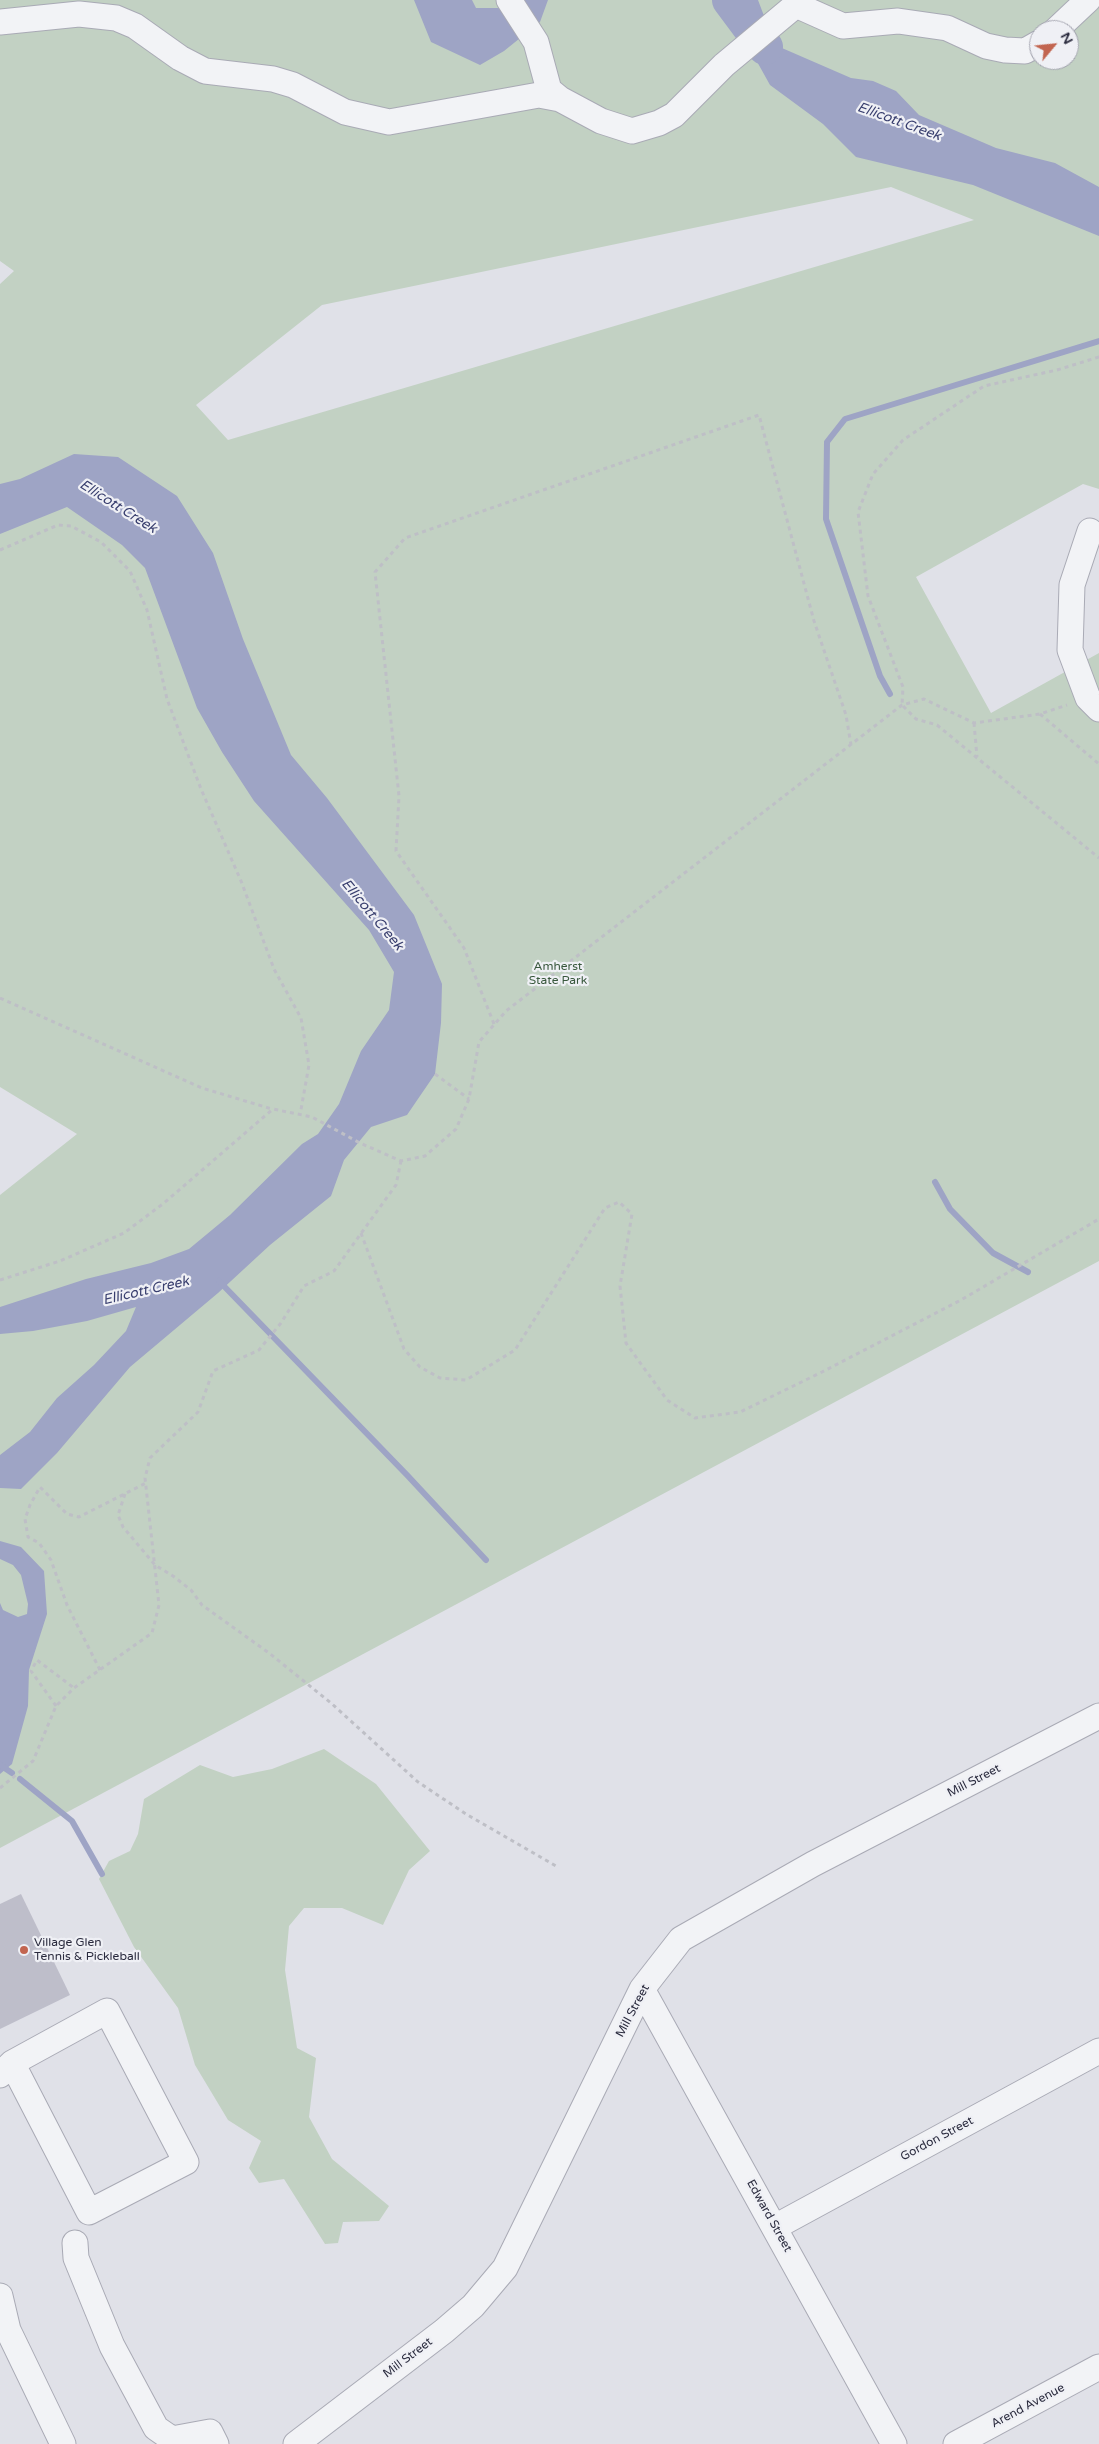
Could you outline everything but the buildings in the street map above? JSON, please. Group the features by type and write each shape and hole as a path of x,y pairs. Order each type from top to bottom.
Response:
{"street":[{"path":"509,0 536,42 549,90 560,99 600,121 632,131 659,123 674,115 724,65 792,8 843,26 898,21 947,28 986,46 1005,50 1025,51 1029,49"},
{"path":"1067,20 1088,0"},
{"path":"0,22 79,14 116,18 135,26 180,58 205,71 280,81 293,85 345,112 389,122 539,95 560,99"},
{"path":"1090,531 1072,585 1070,650 1094,704"},
{"name":"Mill Street","path":"296,2444 444,2331 473,2306 505,2268 642,1989 681,1939 813,1864 1099,1716"},
{"name":"Edward Street","path":"642,1989 894,2444"},
{"path":"107,2011 186,2162 89,2212 6,2069 107,2011"},
{"name":"Gordon Street","path":"774,2226 1099,2051"},
{"path":"75,2243 76,2258 112,2346 156,2428 172,2439 210,2432 216,2444"},
{"path":"0,2296 8,2330 63,2444"},
{"name":"Arend Avenue","path":"956,2444 1099,2367"}],"path":[{"path":"1099,357 1057,370 984,386 902,440 873,474 858,512 868,596 903,687 902,705 916,719 937,725 1099,858"},
{"path":"494,1024 464,948 396,851 399,796 378,623 374,572 405,538 759,415 814,621 846,715 852,745"},
{"path":"0,550 58,526 71,526 102,542 130,571 147,610 167,699 201,790 241,881 274,969 301,1018 309,1065 300,1115"},
{"path":"0,998 202,1088 273,1110 312,1117 360,1143 401,1161 424,1156 456,1129 469,1099 479,1042 506,1011 902,705 924,699 974,723 1094,704"},
{"path":"1040,714 1099,764"},
{"path":"974,723 977,758"},
{"path":"434,1074 469,1099"},
{"path":"0,1280 60,1261 124,1233 164,1203 273,1110"},
{"path":"0,1788 33,1761 56,1706 74,1688 152,1633 159,1605 146,1483 150,1458 198,1412 213,1371 259,1350 281,1323 304,1286 334,1271 396,1185 401,1161"},
{"path":"361,1234 404,1349 420,1368 440,1378 466,1380 515,1350 605,1208 619,1202 632,1214 620,1286 626,1343 667,1400 695,1418 740,1412 822,1372 961,1300 1099,1219"},
{"path":"100,1670 67,1605 51,1560 39,1544 28,1537 25,1519 40,1487 67,1514 79,1517 146,1483"},
{"path":"125,1494 118,1515 123,1527 154,1565 174,1576 191,1590 202,1605 269,1653 331,1703 418,1782 466,1814 556,1866"},
{"path":"56,1706 31,1671 38,1660 74,1688"}],"green space":[{"name":"Amherst State Park","path":"0,0 1099,0 1099,489 1083,484 916,577 991,713 1099,653 1099,1261 0,1848 0,1195 77,1134 0,1087 0,284 14,271 0,261","holes":["891,187 974,220 228,440 196,405 322,305"]},
{"path":"324,1749 376,1784 430,1851 409,1870 383,1925 342,1908 304,1908 289,1926 285,1970 297,2048 316,2058 309,2117 332,2159 389,2206 379,2221 343,2222 338,2243 325,2244 284,2179 259,2183 249,2168 261,2141 228,2120 195,2065 178,2008 134,1947 99,1879 109,1861 130,1851 138,1834 144,1799 200,1765 233,1777 272,1769"}],"water":[{"path":"414,0 472,0 476,8 499,8 508,0 548,0 540,22 504,51 480,65 431,42"},
{"path":"734,0 758,0 775,45 851,78 873,81 896,91 919,115 996,148 1055,163 1099,187 1099,236 973,185 856,157 823,124 770,85 740,31"},
{"path":"74,454 118,457 177,496 213,553 243,639 291,755 327,798 414,915 442,984 441,1023 435,1074 407,1115 371,1127 344,1160 331,1196 270,1245 218,1293 130,1367 57,1453 21,1489 0,1488 0,1455 30,1432 57,1398 94,1365 126,1331 136,1307 87,1321 33,1331 0,1334 0,1307 86,1279 151,1263 189,1249 230,1215 302,1144 318,1134 339,1104 361,1051 389,1010 394,972 369,930 254,801 222,752 197,708 145,568 122,545 67,507 0,534 0,484 20,479"},
{"path":"0,1541 21,1547 44,1571 47,1614 29,1670 28,1706 12,1764 0,1774 0,1603 3,1610 18,1617 27,1614 28,1604 21,1575 13,1565 0,1559"}],"waterway":[{"name":"Ellicott Creek","path":"730,0 765,47"},
{"path":"890,694 880,676 826,519 827,442 845,419 1099,341"},
{"path":"935,1182 950,1209 993,1253 1028,1272"},
{"path":"219,1281 407,1475 486,1560"},
{"path":"0,1765 12,1773"},
{"path":"20,1779 72,1821 102,1874"}],"place":[{"name":"Village Glen Tennis & Pickleball","path":"24,1950"}]}
